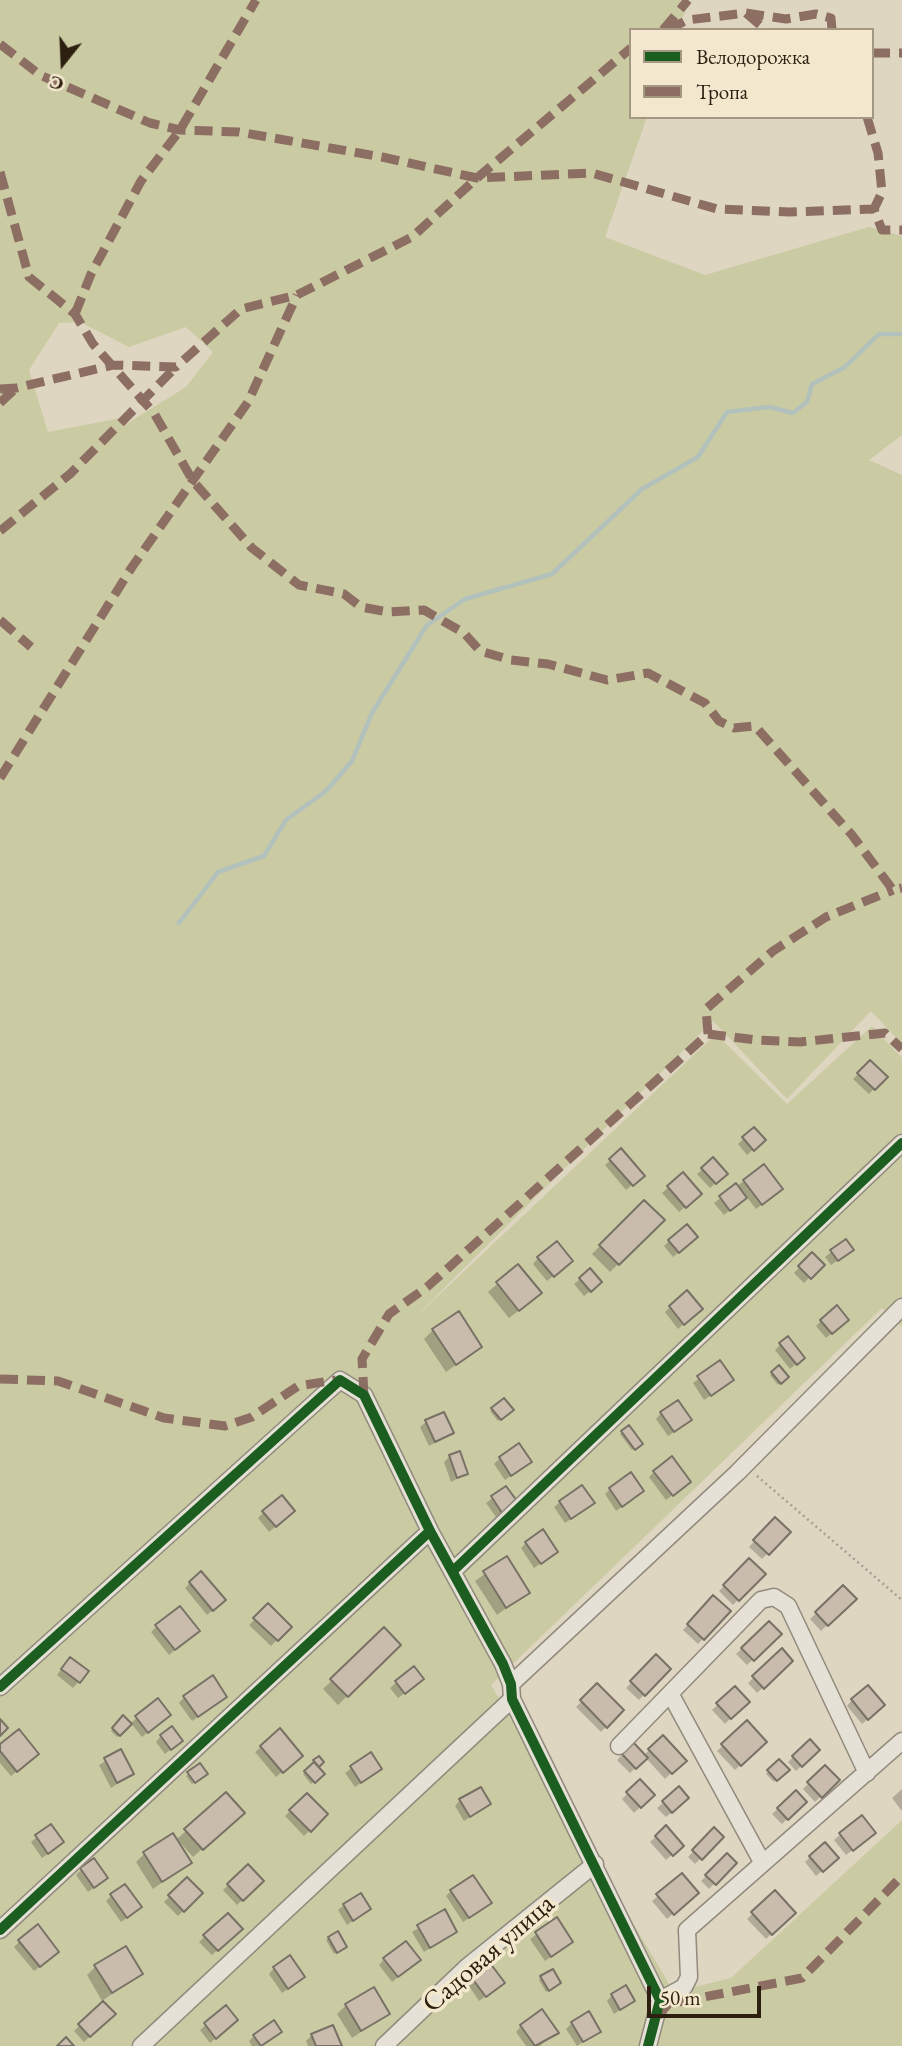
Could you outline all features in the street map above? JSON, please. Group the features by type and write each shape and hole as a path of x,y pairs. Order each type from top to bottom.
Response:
{"street":[{"path":"454,1570 902,1143"},
{"path":"141,2046 737,1473 902,1307"},
{"path":"0,1687 340,1380 364,1395 430,1531 454,1570 660,2000 648,2046"},
{"path":"0,1930 430,1531"},
{"path":"620,1746 761,1600 774,1597 788,1606 867,1773"},
{"path":"671,1695 762,1862"},
{"path":"660,2000 684,1987 690,1976 687,1930 902,1741"},
{"name":"Садовая улица","path":"384,2046 467,1967 595,1864"}],"path":[{"path":"737,1473 751,1472 767,1481 902,1600"}],"green space":[{"path":"0,0 689,0 679,28 629,28 629,119 646,119 605,237 705,275 869,227 902,236 902,435 869,460 902,475 902,1044 871,1011 787,1099 713,1021 407,1325 716,1034 787,1104 872,1026 902,1058 902,1327 882,1308 491,1685 674,1992 731,1978 902,1820 902,2046 0,2046","holes":["80,322 129,347 186,327 213,352 186,387 128,423 121,418 48,432 29,370 59,323"]}],"building":[{"path":"870,1060 888,1077 875,1090 857,1073"},
{"path":"754,1127 766,1140 754,1151 742,1137"},
{"path":"621,1148 645,1176 633,1186 609,1159"},
{"path":"713,1157 728,1174 716,1184 701,1168"},
{"path":"764,1164 783,1189 762,1205 743,1180"},
{"path":"683,1172 702,1194 686,1208 667,1186"},
{"path":"736,1183 747,1198 730,1211 719,1196"},
{"path":"644,1200 665,1220 619,1265 599,1245"},
{"path":"687,1224 698,1237 679,1253 668,1240"},
{"path":"846,1239 854,1250 838,1261 830,1250"},
{"path":"557,1241 573,1261 554,1277 537,1257"},
{"path":"812,1252 825,1265 811,1279 798,1266"},
{"path":"518,1264 542,1293 519,1311 496,1282"},
{"path":"590,1268 602,1282 591,1292 579,1278"},
{"path":"687,1290 703,1309 684,1325 669,1306"},
{"path":"837,1305 849,1320 832,1334 820,1320"},
{"path":"459,1311 482,1347 456,1365 432,1329"},
{"path":"788,1336 805,1358 797,1365 779,1343"},
{"path":"720,1360 734,1380 711,1396 697,1376"},
{"path":"779,1365 789,1377 781,1384 771,1372"},
{"path":"504,1398 514,1410 501,1420 491,1408"},
{"path":"678,1400 692,1420 674,1432 660,1412"},
{"path":"444,1412 454,1433 435,1442 425,1420"},
{"path":"629,1425 643,1444 635,1450 621,1431"},
{"path":"519,1443 532,1462 511,1476 499,1457"},
{"path":"460,1451 468,1474 457,1478 449,1455"},
{"path":"672,1456 691,1482 673,1496 653,1471"},
{"path":"631,1472 644,1491 622,1507 609,1488"},
{"path":"582,1485 595,1503 571,1519 559,1501"},
{"path":"506,1486 517,1501 502,1513 491,1496"},
{"path":"282,1495 295,1511 276,1527 262,1511"},
{"path":"775,1517 791,1532 769,1555 753,1540"},
{"path":"543,1529 558,1552 541,1564 525,1542"},
{"path":"507,1556 530,1593 506,1608 483,1571"},
{"path":"749,1558 766,1574 739,1601 723,1585"},
{"path":"201,1571 226,1600 213,1611 189,1582"},
{"path":"843,1585 857,1599 828,1626 815,1612"},
{"path":"713,1595 731,1611 704,1640 687,1624"},
{"path":"268,1603 292,1627 278,1641 253,1618"},
{"path":"180,1606 200,1631 175,1650 155,1625"},
{"path":"769,1621 782,1634 754,1661 741,1648"},
{"path":"384,1627 401,1645 348,1697 330,1679"},
{"path":"782,1648 793,1661 764,1689 752,1676"},
{"path":"656,1654 671,1669 645,1696 630,1681"},
{"path":"70,1657 89,1671 80,1683 61,1669"},
{"path":"414,1666 424,1679 405,1694 395,1681"},
{"path":"213,1675 227,1697 198,1717 183,1696"},
{"path":"597,1683 624,1710 607,1728 580,1700"},
{"path":"868,1685 885,1705 868,1720 851,1699"},
{"path":"735,1686 750,1702 731,1719 716,1703"},
{"path":"158,1698 171,1715 148,1733 135,1716"},
{"path":"123,1715 132,1724 120,1736 112,1728"},
{"path":"0,1719 8,1728 0,1736"},
{"path":"747,1720 767,1742 741,1766 721,1744"},
{"path":"172,1726 183,1741 171,1750 160,1735"},
{"path":"280,1728 303,1756 283,1773 260,1746"},
{"path":"19,1729 39,1754 17,1772 0,1751 0,1744"},
{"path":"663,1735 687,1761 672,1774 648,1749"},
{"path":"810,1739 820,1750 802,1767 792,1756"},
{"path":"633,1742 648,1758 636,1769 621,1753"},
{"path":"121,1749 134,1774 117,1783 104,1758"},
{"path":"371,1752 382,1769 361,1783 350,1766"},
{"path":"319,1756 324,1762 319,1767 313,1760"},
{"path":"779,1759 790,1770 777,1781 767,1770"},
{"path":"314,1762 325,1774 315,1783 304,1771"},
{"path":"200,1763 208,1774 195,1783 187,1772"},
{"path":"825,1765 840,1780 822,1798 807,1782"},
{"path":"640,1779 655,1795 641,1808 626,1792"},
{"path":"679,1786 689,1798 672,1813 662,1801"},
{"path":"481,1787 491,1804 470,1817 459,1799"},
{"path":"796,1790 807,1802 788,1820 777,1808"},
{"path":"226,1792 245,1813 203,1850 184,1829"},
{"path":"307,1793 328,1814 311,1832 289,1810"},
{"path":"862,1815 876,1833 853,1851 839,1833"},
{"path":"51,1824 64,1842 48,1854 35,1835"},
{"path":"666,1825 684,1846 673,1856 655,1836"},
{"path":"714,1827 724,1837 702,1860 692,1850"},
{"path":"173,1833 192,1863 162,1882 143,1852"},
{"path":"825,1842 839,1858 823,1872 809,1856"},
{"path":"727,1853 737,1863 716,1885 705,1875"},
{"path":"94,1858 108,1878 94,1888 80,1868"},
{"path":"248,1864 264,1881 243,1901 227,1884"},
{"path":"682,1873 699,1893 674,1915 656,1894"},
{"path":"473,1875 492,1903 469,1918 450,1890"},
{"path":"187,1877 203,1893 184,1912 168,1895"},
{"path":"125,1884 142,1907 127,1918 110,1894"},
{"path":"775,1890 796,1913 772,1935 751,1912"},
{"path":"361,1893 371,1909 353,1921 343,1904"},
{"path":"445,1909 457,1932 430,1948 417,1925"},
{"path":"228,1913 243,1929 218,1951 203,1935"},
{"path":"557,1917 573,1942 551,1957 535,1932"},
{"path":"38,1924 59,1952 40,1967 18,1940"},
{"path":"338,1931 347,1947 337,1953 328,1937"},
{"path":"406,1941 421,1960 398,1977 383,1958"},
{"path":"126,1946 143,1974 112,1993 94,1965"},
{"path":"290,1955 305,1977 288,1989 273,1967"},
{"path":"490,1963 505,1983 486,1997 471,1977"},
{"path":"553,1969 561,1983 549,1991 540,1976"},
{"path":"626,1985 635,2001 620,2010 611,1994"},
{"path":"374,1987 390,2014 361,2031 345,2004"},
{"path":"103,2001 116,2014 90,2037 78,2024"},
{"path":"226,2005 238,2020 216,2039 204,2023"},
{"path":"542,2009 559,2033 535,2046 520,2025"},
{"path":"589,2011 601,2032 583,2042 571,2022"},
{"path":"274,2020 282,2032 261,2046 253,2035"},
{"path":"333,2025 342,2046 316,2046 311,2034"},
{"path":"66,2037 74,2046 57,2046"}],"waterway":[{"path":"179,923 218,872 264,856 286,820 326,791 352,761 372,713 427,625 465,599 552,574 642,489 698,457 727,412 769,407 793,413 807,402 812,384 845,367 879,334 902,334"}],"marked path":[{"path":"75,314 91,274 141,181 180,130 256,0"},
{"path":"665,28 688,0"},
{"path":"746,13 786,19 816,14 831,18 832,28"},
{"path":"672,28 687,20 746,13 764,28"},
{"path":"0,44 40,75 150,123 180,130 239,132 382,157 477,178 592,173 717,209 789,212 874,209 882,230 902,230"},
{"path":"0,389 16,388 113,365 176,367 241,309 297,295 412,237 477,178 629,50"},
{"path":"874,53 902,53"},
{"path":"868,119 878,153 882,192 874,209"},
{"path":"0,172 29,277 75,314 93,344 154,413 193,481 252,548 299,585 344,594 361,607 388,612 424,610 464,633 480,651 511,660 548,664 607,680 648,673 705,703 719,721 734,728 755,726 852,835 893,890 902,888"},
{"path":"0,778 132,567 248,402 297,295"},
{"path":"0,531 70,474 176,367"},
{"path":"0,403 16,388"},
{"path":"0,620 31,647"},
{"path":"708,1034 706,1009 773,951 826,917 893,890"},
{"path":"364,1395 362,1359 389,1314 427,1287 708,1034 800,1042 885,1033 902,1049"},
{"path":"0,1379 58,1381 164,1418 225,1426 252,1417 298,1386 336,1380"},
{"path":"658,2016 668,2004 802,1978 902,1876"}],"cycle path":[{"path":"454,1570 902,1143"},
{"path":"0,1687 340,1380 364,1395 430,1531 503,1664 511,1684 512,1699 660,2000 648,2046"},
{"path":"0,1930 430,1531"}]}
